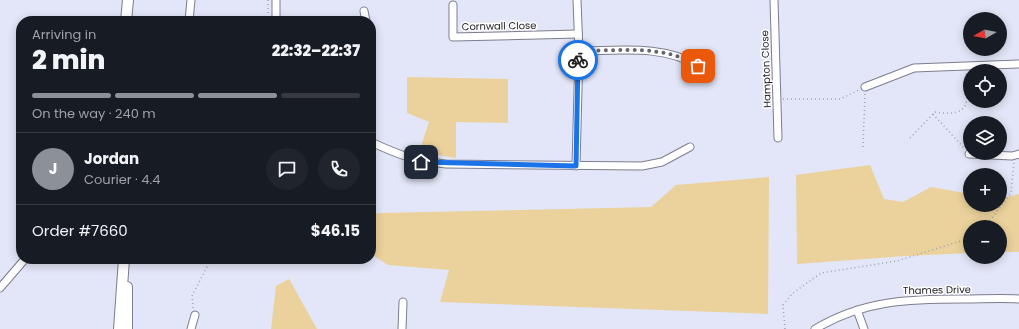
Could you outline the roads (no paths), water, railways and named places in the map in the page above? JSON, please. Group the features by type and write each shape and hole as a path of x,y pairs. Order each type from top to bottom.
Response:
{"main road":[{"path":"126,16 128,0"},
{"path":"131,16 133,0"},
{"path":"118,329 124,264"},
{"path":"124,264 127,282 126,329"}],"street":[{"path":"189,16 191,0"},
{"path":"276,0 276,16"},
{"path":"576,166 579,51 577,0"},
{"name":"Hampton Close","path":"774,0 778,138"},
{"name":"Cornwall Close","path":"453,5 453,37 578,34"},
{"path":"364,11 365,16"},
{"path":"579,51 658,52 690,61 698,66"},
{"path":"865,87 914,68 1019,64"},
{"path":"376,144 401,156 421,162 576,166 642,166 662,162 690,147"},
{"path":"0,288 21,264"},
{"name":"Thames Drive","path":"815,329 829,321 876,304 929,299 1019,299"},
{"path":"402,329 403,302"},
{"path":"857,310 864,329"},
{"path":"191,329 195,315"}]}
